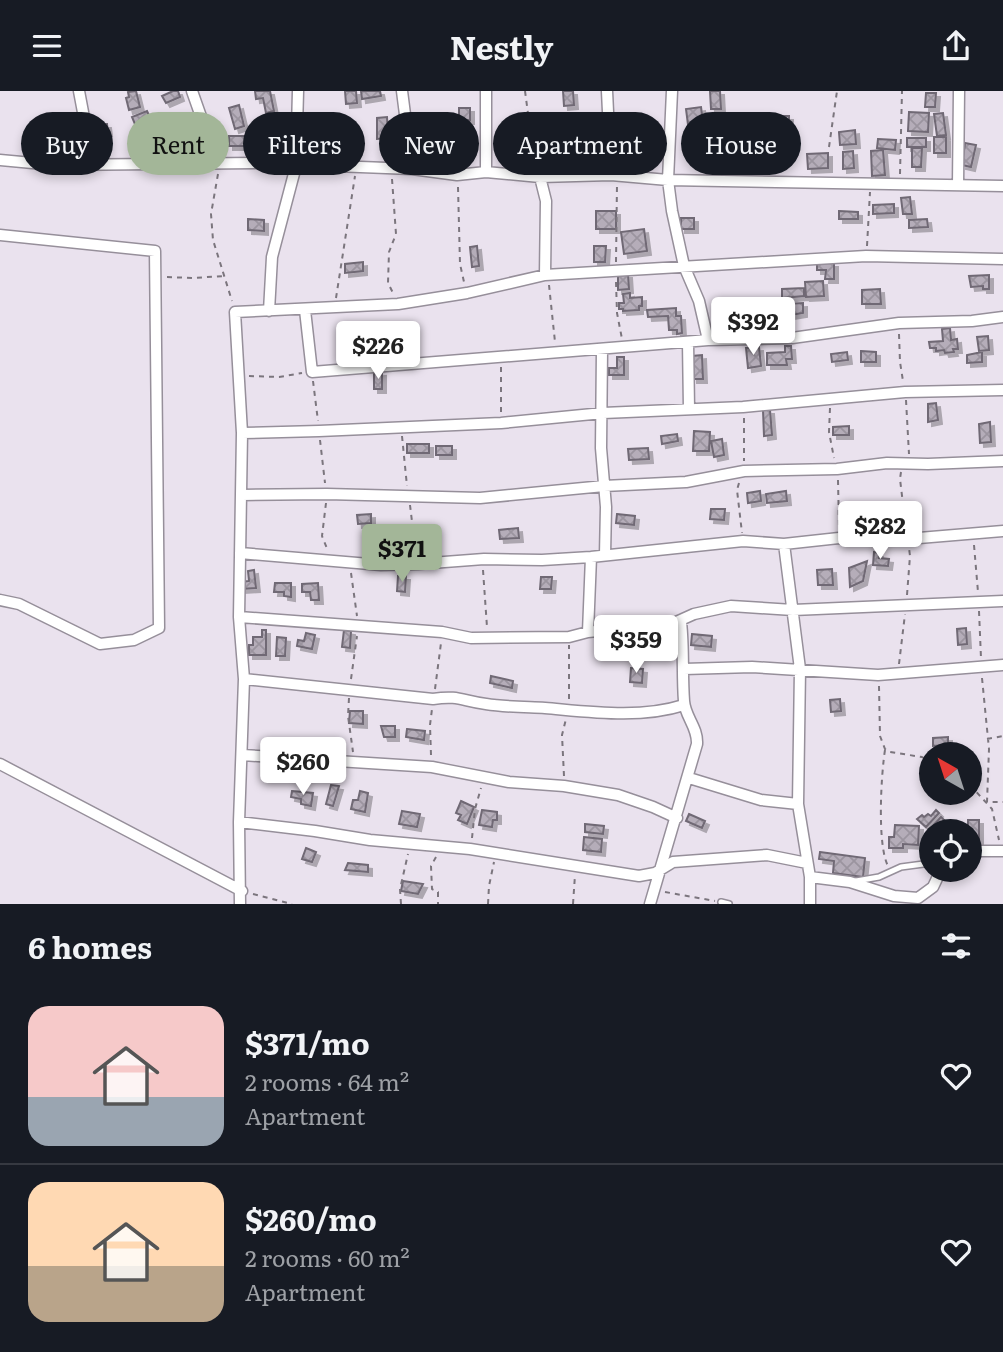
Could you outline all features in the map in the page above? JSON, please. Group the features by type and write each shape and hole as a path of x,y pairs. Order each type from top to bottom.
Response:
{"street":[{"path":"79,91 83,112"},
{"path":"192,91 199,112"},
{"path":"297,112 298,91"},
{"path":"402,91 405,112"},
{"path":"486,91 486,171"},
{"path":"607,91 608,112"},
{"path":"672,91 668,180 672,211 684,266 699,301 708,340"},
{"path":"958,185 959,91"},
{"path":"0,160 21,162"},
{"path":"479,172 540,177 611,175 668,180 1003,186"},
{"path":"269,311 272,257 294,175"},
{"path":"540,177 546,201 545,275"},
{"path":"0,235 155,251 159,628 134,641 100,644 19,604 0,600"},
{"path":"240,904 242,891 239,822 244,679 240,617 242,433 234,312 398,304 467,293 545,275 866,256 1003,259"},
{"path":"305,310 312,372 708,340 792,338 899,323 972,321 1003,317"},
{"path":"688,342 689,409"},
{"path":"603,350 601,448 605,555"},
{"path":"242,433 501,423 603,413 805,402 905,392 1003,390"},
{"path":"242,495 480,498 604,486 685,482 744,471 837,469 906,462 928,464 1003,461"},
{"path":"240,553 381,565 418,564 484,559 591,557 743,541 784,544 839,538 907,539 1003,531"},
{"path":"784,544 800,669 798,804 810,877 810,904"},
{"path":"588,632 591,557"},
{"path":"240,617 358,628 442,632 471,638 569,637 588,632 681,622 694,614 730,606 793,610 1003,601"},
{"path":"650,904 689,778 698,735 684,705 681,622"},
{"path":"684,669 752,667 878,675 1003,665"},
{"path":"244,679 433,699 459,697 486,704 624,713 666,710 684,705"},
{"path":"242,755 432,767 484,777 618,795 677,818"},
{"path":"0,764 242,891"},
{"path":"689,778 761,800 798,804"},
{"path":"239,822 370,840 470,849 639,876 655,873 673,862 766,855 807,863"},
{"path":"982,851 1002,850"},
{"path":"810,877 850,882 894,896 918,898 935,882"}],"lane":[{"path":"850,882 879,877 890,870 919,865"},
{"path":"721,902 729,904"}],"path":[{"path":"525,91 533,160 540,177"},
{"path":"829,146 837,91"},
{"path":"900,184 902,91"},
{"path":"218,175 211,214 213,240 234,312"},
{"path":"335,306 355,175"},
{"path":"392,175 396,234 389,252 388,283 398,304"},
{"path":"457,175 460,264 467,293"},
{"path":"866,256 871,184"},
{"path":"545,275 549,285 557,353"},
{"path":"157,277 225,276"},
{"path":"898,673 910,556 900,479 909,454 899,323"},
{"path":"501,356 501,423"},
{"path":"237,375 279,377 312,372 327,494 322,536 332,561"},
{"path":"484,559 488,637"},
{"path":"349,562 358,628 348,716 356,763"},
{"path":"878,675 880,736 885,749 882,769 883,851 890,870"},
{"path":"987,739 1003,736"},
{"path":"885,749 919,757"},
{"path":"470,849 475,809 484,777"},
{"path":"982,796 988,802 995,819 1002,850"},
{"path":"988,802 1003,801"},
{"path":"401,904 400,889 411,843"},
{"path":"438,904 438,892 432,889 431,866 440,847"},
{"path":"488,904 496,854"},
{"path":"573,904 576,867"},
{"path":"655,886 666,893 721,902"},
{"path":"242,891 292,904"}],"building":[{"path":"136,91 140,107 129,110 126,98 129,97 128,92"},
{"path":"178,91 180,97 166,103 162,96"},
{"path":"255,91 270,91 274,111 266,112 263,98 256,99"},
{"path":"345,91 356,91 357,103 346,104"},
{"path":"361,91 380,91 381,96 362,99"},
{"path":"563,91 573,91 574,105 564,106"},
{"path":"710,91 720,91 721,109 711,109"},
{"path":"926,93 936,93 935,107 925,107"},
{"path":"239,105 243,126 235,129 229,108"},
{"path":"701,107 702,112 686,112 686,109"},
{"path":"459,108 470,108 470,112 459,112"},
{"path":"909,112 929,113 928,132 908,131"},
{"path":"943,113 946,135 937,136 934,114"},
{"path":"377,118 379,118 377,139"},
{"path":"855,130 856,144 840,145 839,132"},
{"path":"229,136 243,136 243,146 229,146"},
{"path":"934,137 946,137 946,153 934,153"},
{"path":"907,138 926,138 926,147 907,147"},
{"path":"878,139 896,140 895,150 877,148"},
{"path":"965,143 976,145 971,167 962,165"},
{"path":"912,148 922,148 921,167 912,167"},
{"path":"883,150 885,175 872,176 871,151"},
{"path":"853,151 854,168 843,169 843,152"},
{"path":"828,153 828,168 808,169 807,154"},
{"path":"910,197 912,214 903,214 901,198"},
{"path":"894,204 894,213 873,214 873,205"},
{"path":"596,211 616,211 616,229 596,229"},
{"path":"839,211 858,212 858,219 839,219"},
{"path":"681,218 694,218 694,229 681,229"},
{"path":"248,219 264,220 264,231 248,230"},
{"path":"927,219 928,227 909,228 909,220"},
{"path":"644,229 647,251 624,254 621,232"},
{"path":"477,246 479,266 472,267 470,247"},
{"path":"594,246 606,246 605,262 594,262"},
{"path":"363,262 363,271 345,273 345,264"},
{"path":"817,263 834,263 834,279 825,279 826,270 817,270"},
{"path":"618,274 628,274 629,289 618,290"},
{"path":"989,275 989,289 983,289 983,286 971,287 969,276"},
{"path":"823,281 824,296 806,297 805,282"},
{"path":"804,288 804,296 782,298 782,289"},
{"path":"880,289 881,304 862,304 862,290"},
{"path":"630,293 630,298 642,297 642,306 639,306 639,310 619,309 619,303 624,303 623,294"},
{"path":"803,303 803,313 784,316 785,304"},
{"path":"676,308 676,316 681,316 682,333 669,330 668,316 648,317 647,310"},
{"path":"950,328 951,340 957,339 958,349 945,353 944,350 936,351 936,348 930,348 929,342 943,341 942,329"},
{"path":"988,336 989,350 979,351 977,337"},
{"path":"785,346 791,346 792,359 786,359 787,365 767,365 767,353 785,352"},
{"path":"759,347 761,366 748,368 746,348"},
{"path":"861,351 876,352 876,362 861,362"},
{"path":"847,352 848,360 832,362 831,354"},
{"path":"982,352 982,362 967,363 967,355"},
{"path":"702,355 703,379 693,379 692,356"},
{"path":"617,357 624,357 624,375 609,375 609,368 617,368"},
{"path":"382,372 382,389 374,389 374,373"},
{"path":"936,403 938,420 928,422 928,404"},
{"path":"763,410 770,410 772,435 764,436"},
{"path":"990,422 991,442 980,443 979,424"},
{"path":"849,426 849,435 833,435 833,427"},
{"path":"694,431 710,432 709,451 693,451"},
{"path":"677,434 678,441 662,444 661,436"},
{"path":"722,439 724,455 714,457 711,441"},
{"path":"407,444 429,444 429,453 407,453"},
{"path":"436,446 452,446 452,455 436,455"},
{"path":"648,448 649,459 629,460 628,449"},
{"path":"760,491 761,501 748,503 747,493"},
{"path":"786,491 787,501 767,503 766,494"},
{"path":"711,509 725,509 724,520 710,519"},
{"path":"371,514 371,523 358,524 357,515"},
{"path":"617,514 635,516 634,525 616,523"},
{"path":"402,527 404,543 398,544 397,533 385,535 384,530"},
{"path":"518,528 519,538 500,539 499,530"},
{"path":"874,552 879,553 879,558 889,559 888,566 873,565"},
{"path":"867,561 863,581 850,587 849,568"},
{"path":"832,569 833,585 818,585 817,570"},
{"path":"254,570 256,588 241,589 241,582 249,581 248,571"},
{"path":"398,576 406,576 405,592 397,591"},
{"path":"541,577 552,577 551,589 540,589"},
{"path":"275,583 291,583 291,597 284,596 284,592 274,592"},
{"path":"318,583 319,600 311,600 310,592 302,592 302,584"},
{"path":"966,628 967,644 958,645 957,629"},
{"path":"262,630 266,630 266,655 249,655 249,645 253,645 253,637 262,637"},
{"path":"344,630 351,631 350,648 342,647"},
{"path":"306,633 315,635 312,649 297,646 298,640 304,641"},
{"path":"692,634 712,636 711,647 691,645"},
{"path":"277,637 286,638 285,656 276,656"},
{"path":"631,668 643,669 642,683 630,682"},
{"path":"491,676 513,681 512,688 490,683"},
{"path":"840,699 841,711 831,712 830,700"},
{"path":"350,711 363,711 363,724 349,723"},
{"path":"381,726 395,726 395,737 384,737"},
{"path":"407,729 425,731 424,740 406,737"},
{"path":"948,737 948,742 933,742 933,738"},
{"path":"331,785 339,786 333,806 326,804"},
{"path":"292,791 313,793 311,806 301,804 301,799 291,797"},
{"path":"360,791 368,793 365,812 351,809 353,800 358,800"},
{"path":"461,801 474,807 467,824 458,820 461,815 456,813"},
{"path":"482,810 497,812 497,820 493,820 492,827 479,825"},
{"path":"936,810 939,813 933,819 917,819 922,815 931,816"},
{"path":"402,811 420,814 417,827 399,824"},
{"path":"689,814 705,821 702,828 686,821"},
{"path":"585,824 604,826 603,834 585,832"},
{"path":"895,825 919,826 918,845 903,844 903,848 889,848 889,837 894,837"},
{"path":"584,837 602,839 601,852 583,850"},
{"path":"306,848 316,852 312,862 302,859"},
{"path":"820,852 865,858 863,877 833,873 834,861 819,859"},
{"path":"348,863 368,865 368,872 345,870"},
{"path":"403,881 423,884 418,894 401,891"}]}
